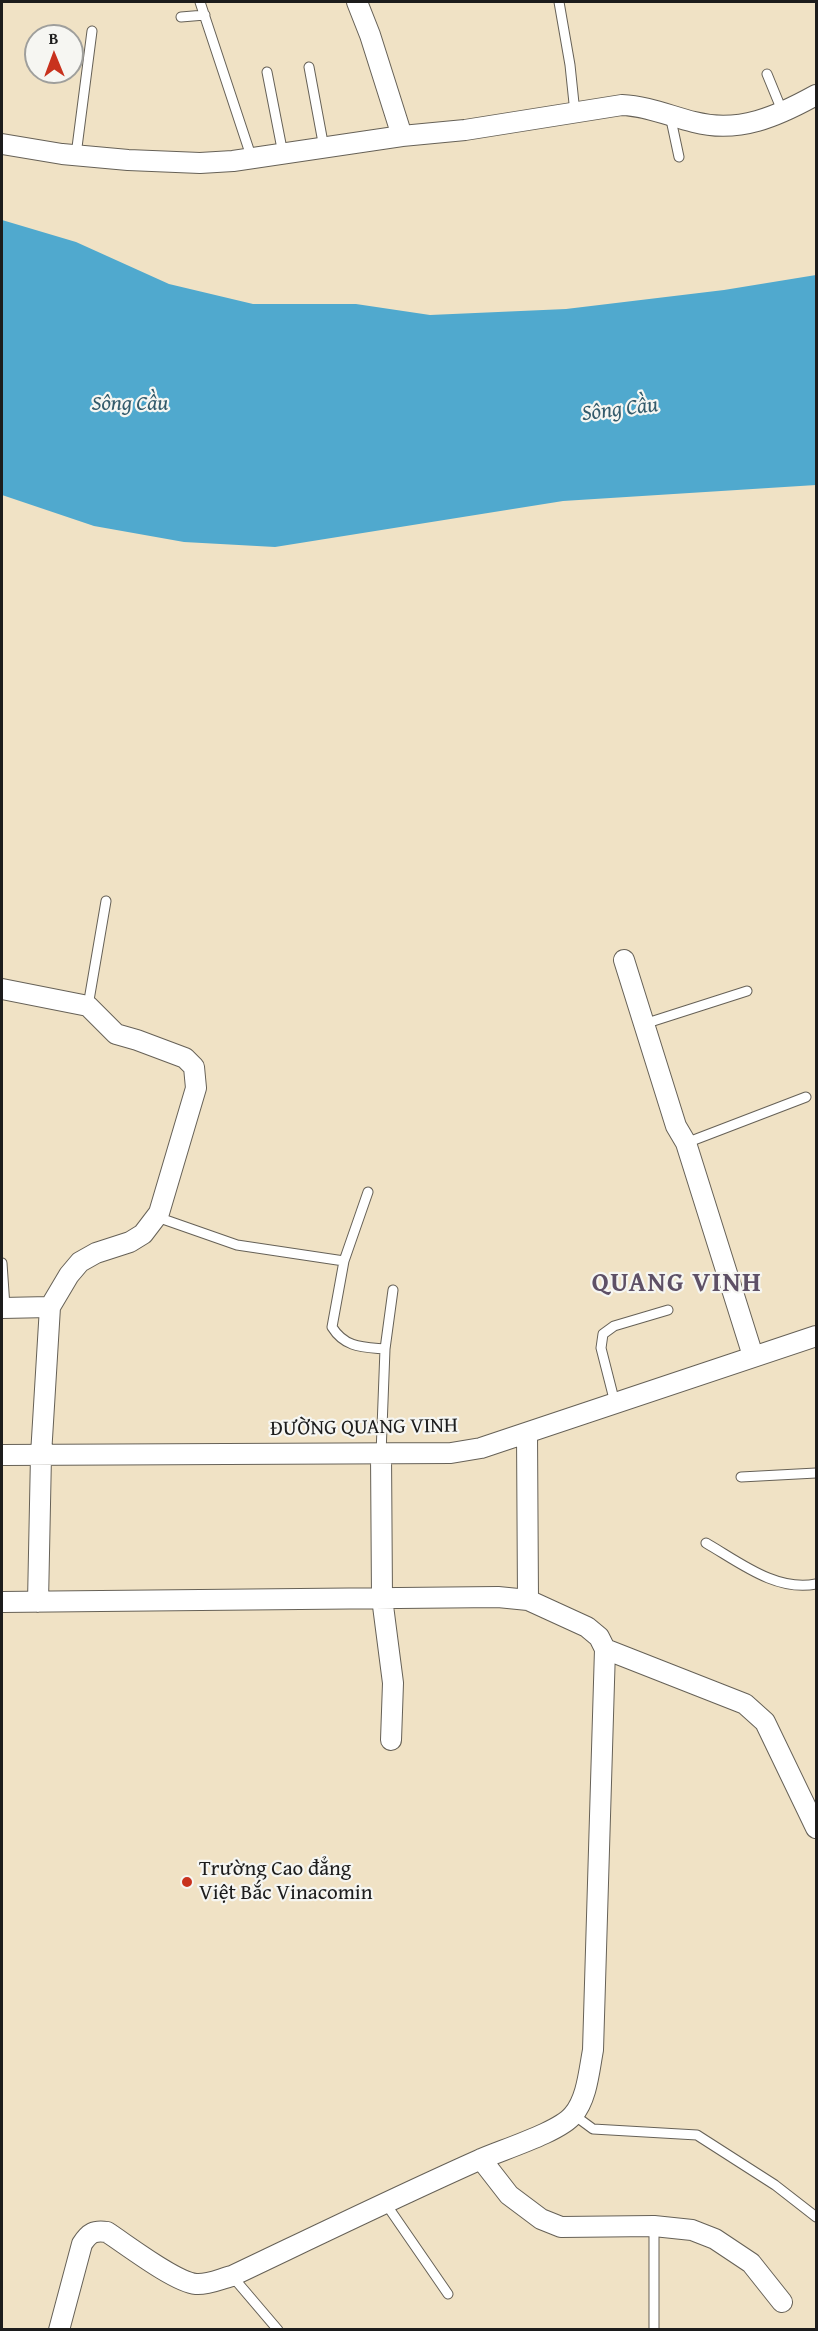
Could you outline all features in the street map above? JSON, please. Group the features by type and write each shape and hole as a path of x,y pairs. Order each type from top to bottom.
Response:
{"street":[{"path":"357,2 370,35 402,136"},
{"path":"2,144 76,155 200,164 252,159 402,136 465,130 622,105 640,106 697,123 722,126 753,124 783,113 816,95"},
{"path":"624,960 676,1126 686,1143 753,1356"},
{"path":"2,989 88,1006 116,1034 185,1058 194,1067 196,1088 157,1217 143,1234 130,1242 96,1253 80,1262 69,1275 50,1307 41,1455 38,1602"},
{"path":"4,1307 50,1307"},
{"name":"ĐƯỜNG QUANG VINH","path":"2,1455 451,1454 481,1448 816,1336"},
{"path":"527,1433 528,1600"},
{"path":"381,1454 382,1598 393,1683 391,1740"},
{"path":"2,1602 498,1597 528,1600 587,1627 599,1637 605,1649 593,2050 584,2091 573,2115 550,2130 481,2159 232,2276 208,2283 194,2284 180,2279 107,2232 96,2231 88,2234 82,2244 59,2330"},
{"path":"605,1649 745,1704 765,1722 816,1828"},
{"path":"481,2159 509,2195 541,2219 561,2227 654,2226 692,2230 715,2240 751,2263 782,2302"}],"lane":[{"path":"200,2 252,159"},
{"path":"559,2 570,65 575,113"},
{"path":"181,17 205,15"},
{"path":"76,155 92,31"},
{"path":"309,67 324,148"},
{"path":"267,72 284,154"},
{"path":"767,74 783,113"},
{"path":"670,115 679,157"},
{"path":"88,1006 106,901"},
{"path":"644,1024 747,991"},
{"path":"686,1143 806,1097"},
{"path":"368,1192 344,1261 332,1328 339,1339 360,1347 385,1349"},
{"path":"157,1217 237,1245 344,1261"},
{"path":"2,1263 4,1307"},
{"path":"381,1454 385,1349 393,1290"},
{"path":"615,1403 601,1348 603,1334 614,1326 668,1310"},
{"path":"741,1477 816,1473"},
{"path":"706,1543 771,1580 797,1585 816,1584"},
{"path":"573,2115 593,2129 697,2135 775,2185 816,2217"},
{"path":"386,2204 448,2294"},
{"path":"654,2226 654,2330"},
{"path":"232,2276 278,2330"}],"water":[{"name":"Sông Cầu","path":"2,220 76,242 169,284 253,304 356,304 430,315 566,309 724,290 816,275 816,485 563,501 275,547 184,542 94,526 2,495"}],"place":[{"name":"Trường Cao đẳng Việt Bắc Vinacomin","path":"187,1882"}],"district":[{"name":"QUANG VINH","path":"677,1284"}]}
